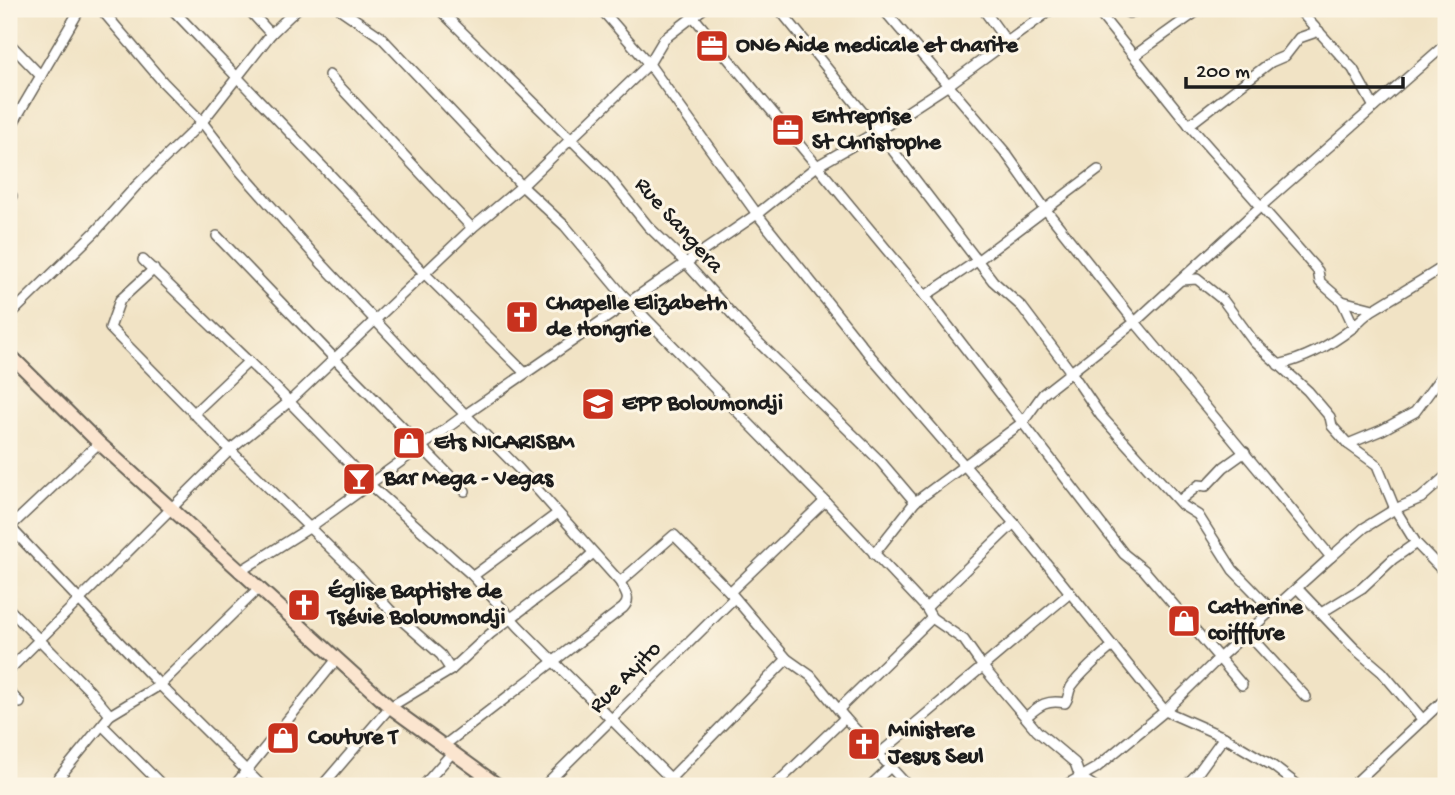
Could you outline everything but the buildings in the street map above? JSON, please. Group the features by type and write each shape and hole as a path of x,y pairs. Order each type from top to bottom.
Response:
{"street":[{"path":"9,130 80,9"},
{"path":"101,9 163,82 202,122 240,171 376,320 519,469 620,582 628,598 628,603 447,750 423,786"},
{"path":"172,9 425,274 525,373"},
{"path":"248,9 271,34"},
{"path":"9,316 202,122 271,34 297,9"},
{"path":"340,9 381,37 522,186 565,226 629,301 825,501 926,608 932,618 964,640 1037,731 1075,763 1080,777 1094,786"},
{"name":"Rue Sangera","path":"439,9 608,176 648,226 685,262 751,335 872,453 915,502"},
{"path":"601,9 649,64 757,214 872,358 1014,523 1165,711 1224,737 1273,766 1299,786"},
{"path":"687,9 925,296 1124,554 1144,570 1242,685"},
{"path":"9,670 230,450 290,401 472,228 522,186 649,64 664,39 703,9"},
{"path":"779,9 878,131 976,261 993,281 1022,307 1101,416 1182,505 1198,515 1233,570 1272,610"},
{"path":"883,9 1004,152 1046,210 1135,322 1331,557"},
{"path":"983,9 1007,42"},
{"path":"239,572 309,528 465,415 757,214 817,166 878,131 947,86 1052,9"},
{"path":"1096,9 1188,125 1318,271 1320,282 1342,301 1354,327"},
{"path":"1120,9 1129,13 1141,9"},
{"path":"1134,57 1200,9"},
{"path":"1298,9 1353,69 1374,107"},
{"path":"1188,125 1272,62 1285,56 1299,38 1319,31"},
{"path":"9,43 41,76"},
{"path":"874,554 915,502 1023,422 1043,394 1135,322 1260,207 1446,44"},
{"path":"329,75 472,228"},
{"path":"925,296 1098,170"},
{"path":"217,236 465,491"},
{"path":"143,260 290,401 370,485 473,576 610,721 678,786"},
{"path":"1278,365 1307,356 1354,327 1373,309 1409,290 1446,265"},
{"path":"154,269 120,300 110,328 390,610 441,654 451,670"},
{"path":"1181,280 1197,279 1223,300 1254,342 1308,391 1348,444 1377,465 1395,509 1416,543 1446,575"},
{"path":"1342,301 1373,309"},
{"path":"9,354 99,443 390,707 499,786"},
{"path":"193,414 249,361"},
{"path":"1348,444 1415,412 1446,370"},
{"path":"99,443 9,527 160,685 262,786"},
{"path":"1179,501 1199,485 1206,486 1224,467 1245,452"},
{"path":"1064,786 1096,768 1165,711 1219,658 1364,528 1395,509 1420,498 1446,476"},
{"name":"Rue Ayito","path":"544,786 825,501"},
{"path":"473,576 558,513"},
{"path":"926,608 1014,523"},
{"path":"620,582 674,535 732,595 787,659 811,676 845,718 908,786"},
{"path":"1321,613 1362,588 1393,559 1416,543"},
{"path":"322,786 390,707 451,670 490,634 593,553"},
{"path":"1297,588 1354,648 1382,672 1423,720"},
{"path":"52,786 110,715 160,685 258,589"},
{"path":"879,754 1070,593"},
{"path":"9,609 110,715"},
{"path":"839,709 932,618"},
{"path":"1247,633 1306,696"},
{"path":"1026,717 1039,705 1053,701 1065,703 1069,691 1080,675 1113,646"},
{"path":"234,786 337,659"},
{"path":"663,786 787,659"},
{"path":"9,692 20,703"},
{"path":"1352,786 1445,702"},
{"path":"774,786 845,718"},
{"path":"103,726 163,786"},
{"path":"1185,786 1224,737"},
{"path":"870,786 890,767"},
{"path":"60,778 70,786"}],"place":[{"name":"ONG Aide medicale et charite","path":"712,46"},
{"name":"Entreprise St Christophe","path":"788,130"},
{"name":"Chapelle Elizabeth de Hongrie","path":"522,317"},
{"name":"EPP Boloumondji","path":"598,404"},
{"name":"Ets NICARISBM","path":"409,443"},
{"name":"Bar Mega - Vegas","path":"359,479"},
{"name":"Église Baptiste de Tsévie Boloumondji","path":"304,605"},
{"name":"Catherine coifffure","path":"1184,621"},
{"name":"Couture T","path":"283,738"},
{"name":"Ministere Jesus Seul","path":"864,744"}]}
